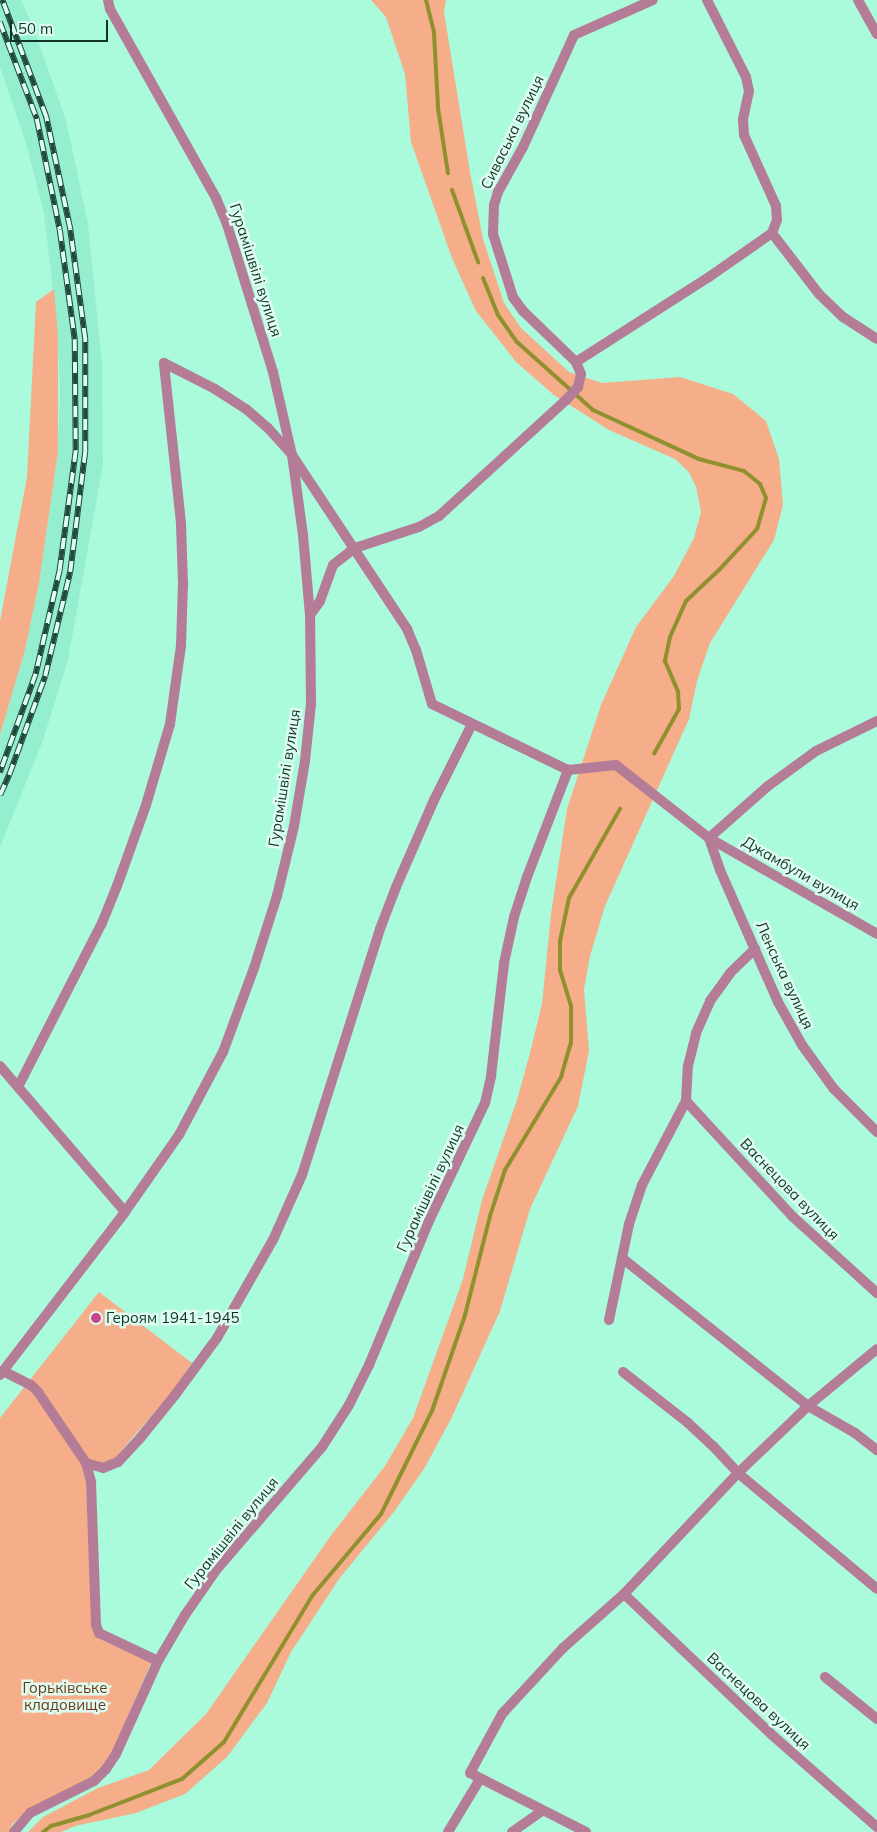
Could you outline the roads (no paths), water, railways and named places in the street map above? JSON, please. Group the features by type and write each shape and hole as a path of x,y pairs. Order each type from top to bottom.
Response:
{"street":[{"name":"Гурамішвілі вулиця","path":"2,1373 125,1212 179,1135 222,1052 254,968 274,905 294,826 305,761 311,704 310,615 303,535 292,455 273,372 227,224 216,198 110,9 108,0"},
{"name":"Сиваська вулиця","path":"576,362 523,311 513,297 506,280 493,234 494,205 498,192 523,147 574,35 653,0"},
{"path":"310,615 320,601 333,565 355,548 419,527 439,516 566,400 578,386 582,374 576,362 709,277 772,233 777,220 776,206 744,135 743,120 749,91 746,77 707,0"},
{"path":"858,0 877,34"},
{"path":"772,233 819,294 843,317 877,340"},
{"path":"18,1087 102,923 146,805 170,724 181,646 183,584 181,523 164,363 215,389 246,409 268,428 292,455"},
{"name":"Гурамішвілі вулиця","path":"14,1832 30,1813 94,1781 106,1769 116,1754 158,1661 217,1569 322,1447 349,1405 369,1365 428,1223 485,1103 491,1076 503,971 514,917 527,877 568,770 432,704 416,650 407,629 292,455"},
{"path":"709,838 768,786 816,751 877,721"},
{"path":"86,1463 103,1468 118,1462 146,1430 217,1338 273,1240 302,1175 380,928 434,800 472,724"},
{"name":"Джамбули вулиця","path":"568,770 616,764 709,838 877,934"},
{"name":"Ленська вулиця","path":"709,838 720,870 778,1002 802,1045 834,1089 877,1132"},
{"path":"609,1320 629,1224 642,1185 686,1101 688,1066 699,1025 710,1001 730,973 755,949"},
{"path":"0,1066 125,1212"},
{"name":"Васнецова вулиця","path":"686,1101 792,1216 877,1293"},
{"path":"622,1258 808,1406 855,1433 877,1450"},
{"path":"586,1832 470,1773 502,1714 563,1648 624,1594 738,1473 808,1406 877,1349"},
{"path":"623,1372 687,1422 738,1473 877,1589"},
{"path":"2,1373 31,1385 38,1392 86,1463 91,1482 96,1625 99,1633 158,1661"},
{"name":"Васнецова вулиця","path":"624,1594 772,1734 877,1827"},
{"path":"826,1677 877,1718"},
{"path":"448,1832 480,1778"},
{"path":"512,1832 542,1811"}],"waterway":[{"path":"426,0 434,33 438,108 448,173"},
{"path":"452,190 478,262"},
{"path":"483,278 498,315 517,342 593,410 699,459 744,471 760,484 766,498 757,529 720,569 686,601 670,637 665,661 678,691 679,709 654,754"},
{"path":"43,1832 51,1826 89,1815 182,1779 224,1742 312,1596 381,1514 432,1411 465,1315 490,1216 505,1170 561,1077 571,1043 571,1006 560,970 560,941 569,898 620,809"}],"railway":[{"path":"0,795 45,676 70,572 85,452 85,339 70,229 46,117 2,0"},
{"path":"0,22 37,119 60,230 75,340 76,451 60,570 36,674 0,773"}],"place":[{"name":"Героям 1941-1945","path":"96,1318"}],"park label":[{"name":"Горьківське кладовище","path":"65,1696"}]}
